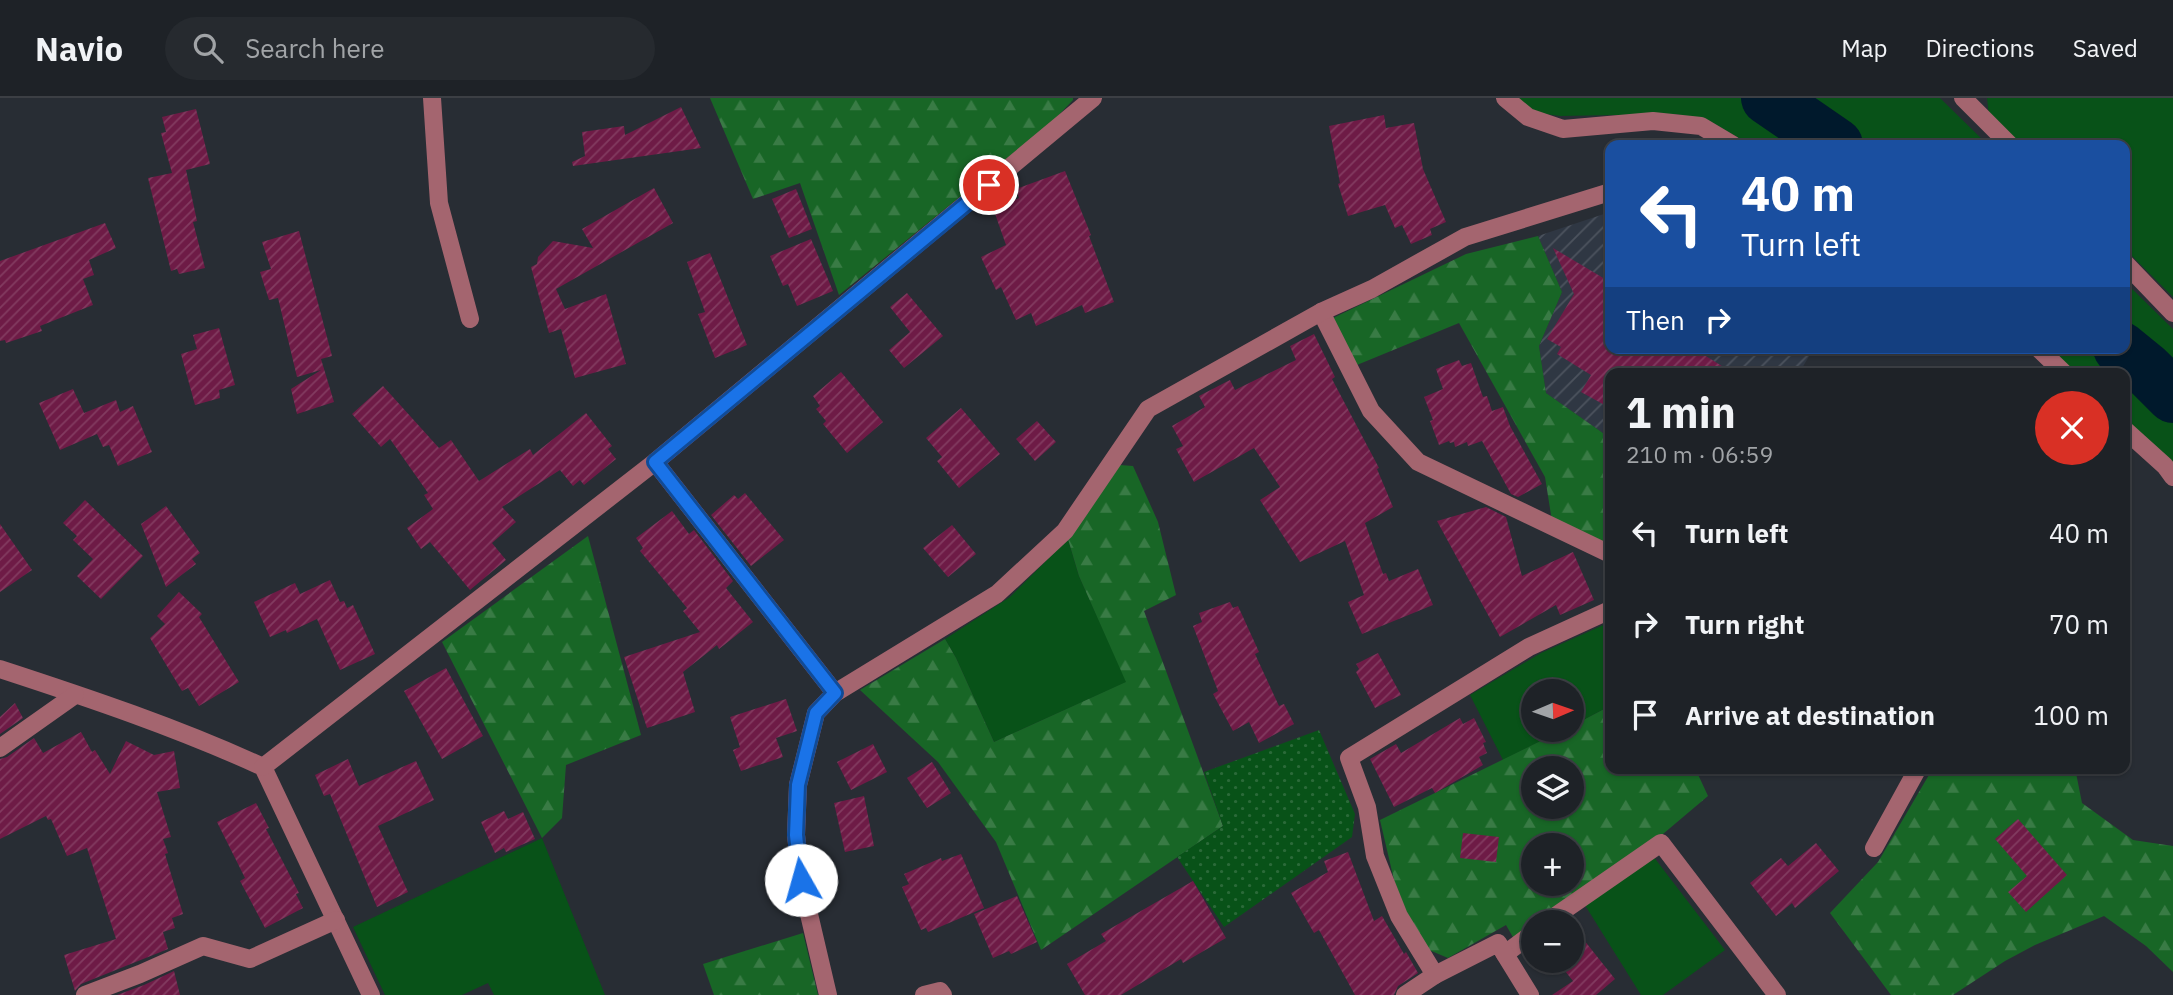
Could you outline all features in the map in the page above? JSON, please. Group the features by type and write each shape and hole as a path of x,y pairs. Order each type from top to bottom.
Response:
{"street":[{"path":"432,98 439,203 470,319"},
{"path":"263,766 655,462 1093,98"},
{"path":"1505,98 1528,117 1563,129 1653,121 1701,126 1725,140"},
{"path":"1963,98 2005,140"},
{"path":"828,995 801,880 796,835 798,785 816,713 835,693 997,594 1065,531 1148,409 1321,312 1372,289 1465,237 1605,194"},
{"path":"2130,268 2173,313"},
{"path":"1321,312 1371,411 1418,462 1605,552"},
{"path":"2044,354 2059,368"},
{"path":"2130,434 2165,466 2173,477"},
{"path":"655,462 835,693"},
{"path":"1435,975 1399,916 1375,856 1367,807 1349,758 1529,647 1605,612"},
{"path":"0,669 146,719 263,766 371,995"},
{"path":"0,748 75,695"},
{"path":"1874,848 1915,774"},
{"path":"1564,910 1661,843 1777,995"},
{"path":"85,995 203,946 250,959 336,919"},
{"path":"1505,954 1521,942"},
{"path":"1405,995 1435,975 1499,943 1530,995"},
{"path":"925,995 940,991 943,995"}],"shaded area":[{"path":"1605,214 1605,354 1810,354 1802,368 1605,368 1605,434 1546,393 1539,346 1562,292 1538,236"}],"green space":[{"path":"710,98 1073,100 1052,122 839,295 800,183 753,199"},
{"path":"1515,98 1755,98 1816,140 1742,140 1708,120 1675,114 1560,116 1538,113"},
{"path":"1788,98 1940,98 1983,140 1847,140"},
{"path":"1987,98 2173,98 2173,297 2130,254 2130,140 2014,140 1989,116"},
{"path":"1538,236 1562,292 1539,346 1546,393 1605,434 1605,543 1552,521 1545,477 1459,323 1352,367 1333,318 1466,254"},
{"path":"2130,287 2173,329 2173,383 2130,342"},
{"path":"2049,354 2117,354 2123,359 2173,409 2173,469 2130,424 2130,368 2069,368"},
{"path":"1120,465 1133,466 1158,522 1176,595 1144,611 1223,826 1041,950 996,842 938,762 860,690 945,639 994,742 1126,682 1079,576 1068,539"},
{"path":"588,536 641,735 566,765 562,818 542,838 442,642"},
{"path":"1068,539 1079,576 1127,682 994,742 945,639 1010,597"},
{"path":"1605,624 1605,709 1584,720 1584,679 1521,679 1521,742 1539,742 1503,760 1470,695 1541,653"},
{"path":"1605,709 1605,774 1698,774 1708,796 1657,839 1584,889 1584,833 1521,833 1521,896 1575,896 1554,910 1521,910 1521,934 1514,939 1506,925 1448,958 1429,950 1398,897 1380,820 1539,742 1584,742 1584,720"},
{"path":"1319,730 1355,814 1352,837 1224,927 1177,857 1223,826 1204,772"},
{"path":"1929,774 2076,774 2082,803 2133,840 2173,846 2173,972 2146,946 2104,916 2035,945 1953,995 1891,995 1830,913 1878,862"},
{"path":"542,838 605,995 494,995 488,983 462,995 385,995 353,927"},
{"path":"1653,856 1725,950 1663,995 1641,995 1583,902"},
{"path":"803,933 818,995 714,995 703,964"}],"building":[{"path":"681,107 701,148 573,166 572,162 585,156 582,132 624,126 625,135"},
{"path":"196,109 210,164 186,170 197,221 193,222 205,268 179,274 177,269 171,271 148,178 172,173 161,133 166,132 162,117"},
{"path":"1384,115 1386,128 1414,123 1423,169 1446,222 1430,229 1432,235 1411,244 1402,225 1395,228 1385,205 1348,216 1338,184 1340,183 1329,126"},
{"path":"1065,171 1114,302 1085,313 1082,305 1036,326 1031,313 1016,320 1001,287 996,290 981,257 1006,245 993,208 1019,198 1016,189"},
{"path":"654,188 673,223 556,289 565,309 606,294 626,364 575,378 561,329 549,333 531,267 537,264 538,257 553,241 593,248 582,229"},
{"path":"796,189 812,229 789,238 772,199"},
{"path":"105,223 116,248 89,260 94,275 83,279 93,305 40,326 42,331 6,343 5,340 0,341 0,261"},
{"path":"299,231 332,356 321,359 334,402 297,414 291,389 321,370 297,377 278,298 269,300 260,272 271,269 262,242"},
{"path":"811,239 833,291 797,306 788,284 783,286 770,256"},
{"path":"1553,248 1605,279 1605,354 1703,354 1725,368 1605,368 1605,405 1581,392 1591,375 1557,354 1561,347 1547,339 1574,294"},
{"path":"710,253 747,345 715,358 698,314 705,312 687,262"},
{"path":"907,293 943,336 904,368 889,350 910,332 890,307"},
{"path":"219,328 235,385 219,390 220,398 195,405 181,354 197,349 193,335"},
{"path":"1314,334 1335,377 1332,379 1379,468 1377,469 1393,507 1365,523 1383,574 1386,573 1389,581 1418,569 1433,605 1362,634 1348,602 1364,595 1345,541 1300,562 1260,500 1280,487 1254,448 1194,482 1176,449 1183,446 1172,426 1205,407 1199,396 1230,380 1235,390 1296,360 1290,346"},
{"path":"1459,360 1462,366 1471,363 1483,397 1487,396 1492,411 1503,407 1510,426 1542,484 1518,497 1511,494 1482,441 1468,446 1467,442 1455,447 1454,442 1449,441 1439,445 1424,397 1443,389 1436,369"},
{"path":"841,372 883,422 847,453 823,424 826,421 816,409 820,406 813,396"},
{"path":"383,386 439,448 451,440 479,481 530,449 533,455 586,413 612,446 608,449 616,459 584,485 580,480 573,486 560,470 502,507 516,522 492,543 506,560 470,590 430,542 421,549 407,528 433,509 424,495 428,493 390,439 381,447 352,414"},
{"path":"73,389 84,413 116,400 120,412 133,406 152,452 118,466 109,445 103,447 97,434 60,450 39,403"},
{"path":"961,408 1000,454 959,488 937,461 942,457 926,438"},
{"path":"1037,421 1056,442 1035,461 1016,439"},
{"path":"745,493 784,540 751,566 711,515 734,495 738,499"},
{"path":"85,500 143,556 101,599 77,576 93,559 73,540 77,536 63,523"},
{"path":"166,506 200,553 192,559 196,564 166,587 141,524"},
{"path":"1486,507 1506,517 1522,576 1573,552 1594,600 1560,615 1556,605 1500,637 1437,521"},
{"path":"672,511 689,534 694,530 733,581 726,588 753,622 719,649 717,645 683,672 695,712 647,728 624,657 700,632 683,611 687,608 640,551 643,548 636,538"},
{"path":"0,524 32,570 0,592"},
{"path":"952,525 976,554 948,577 923,548"},
{"path":"330,580 340,602 344,601 347,608 353,605 375,654 340,670 317,619 287,633 286,630 270,637 254,602 295,583 300,594"},
{"path":"179,592 202,614 199,617 239,682 199,706 188,688 182,691 150,638 165,624 157,616"},
{"path":"1230,602 1233,608 1238,606 1259,652 1255,654 1279,706 1284,704 1294,724 1259,743 1249,722 1233,731 1213,694 1218,691 1193,626 1202,622 1199,613"},
{"path":"1378,653 1401,695 1375,708 1356,672 1359,669 1356,664"},
{"path":"446,668 483,736 442,759 404,691"},
{"path":"786,699 797,731 776,738 783,757 741,771 733,750 740,747 730,717"},
{"path":"15,703 23,718 0,734 0,717"},
{"path":"1460,718 1463,724 1474,718 1486,742 1483,743 1487,753 1479,757 1483,765 1435,793 1432,788 1394,807 1370,759 1396,744 1401,753"},
{"path":"81,732 92,752 95,750 110,774 126,741 154,755 174,751 180,788 157,792 171,837 163,839 168,853 165,854 183,914 172,918 175,928 163,932 168,949 81,984 75,991 64,955 116,939 87,848 67,856 51,819 48,820 46,816 0,839 0,759 34,738 43,753"},
{"path":"873,744 887,772 851,790 837,762"},
{"path":"348,759 359,786 416,761 434,800 378,826 408,892 377,907 330,794 324,796 315,775"},
{"path":"932,762 951,793 927,808 907,778"},
{"path":"864,796 874,846 845,852 834,803"},
{"path":"256,803 269,828 266,829 299,893 296,894 303,908 265,928 240,881 245,878 217,822"},
{"path":"504,811 508,819 523,812 535,839 506,852 504,848 495,853 481,822"},
{"path":"2018,819 2067,875 2026,912 2008,892 2027,876 1995,839"},
{"path":"1463,833 1499,837 1496,862 1460,858"},
{"path":"1816,843 1839,871 1795,908 1792,903 1776,916 1750,883 1781,858 1788,866"},
{"path":"1348,852 1374,921 1382,916 1418,973 1398,986 1394,995 1355,995 1319,930 1314,933 1291,893 1328,872 1324,861"},
{"path":"961,854 984,908 928,932 926,928 921,930 902,887 909,884 904,874 941,858 942,861"},
{"path":"1193,881 1226,938 1183,963 1181,959 1121,995 1085,995 1067,964 1106,941 1101,934"},
{"path":"1017,896 1037,942 1011,954 1009,951 993,958 974,914"},
{"path":"1584,940 1615,979 1596,995 1552,995 1573,981 1567,973 1584,973"},
{"path":"174,971 180,995 117,995 144,985"}],"waterway":[{"path":"1768,98 1829,140"},
{"path":"2127,354 2173,396"}],"route":[{"path":"801,880 796,835 798,785 816,713 835,693 655,462 989,185"}]}
